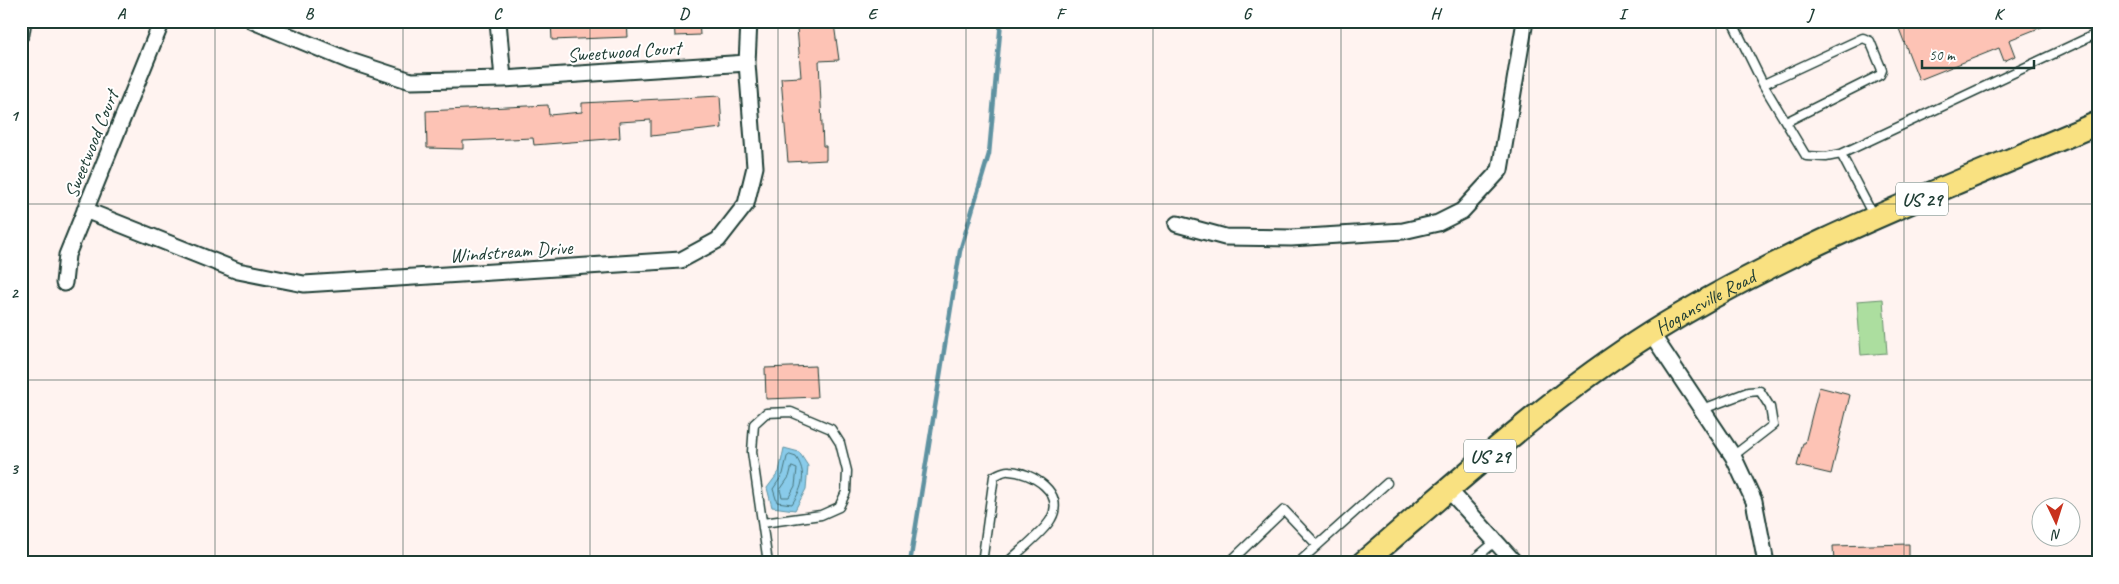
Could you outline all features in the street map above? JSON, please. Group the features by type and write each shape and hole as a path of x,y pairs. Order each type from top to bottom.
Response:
{"main road":[{"name":"Hogansville Road","path":"1363,563 1585,379 1651,333 1748,279 1875,219 2098,123"}],"street":[{"path":"21,34 23,21"},
{"name":"Sweetwood Court","path":"64,283 67,255 162,21"},
{"name":"Sweetwood Court","path":"253,21 350,61 412,81 503,79 747,63"},
{"path":"498,21 503,79"},
{"name":"Windstream Drive","path":"85,210 238,271 304,284 680,260 718,240 746,204 755,167 747,63 749,21"},
{"path":"1177,224 1225,237 1291,238 1402,231 1438,223 1462,211 1500,170 1525,21"},
{"path":"1651,333 1733,456 1754,501 1766,563"},
{"path":"1450,490 1515,563"}],"lane":[{"path":"1732,21 1764,84 1806,156 1826,158 1841,154 2098,33"},
{"path":"1764,84 1863,38 1870,41 1882,70 1880,75 1786,122"},
{"path":"1841,154 1875,219"},
{"path":"1703,409 1748,392 1760,392 1770,407 1772,425 1733,456"},
{"path":"763,523 821,515 839,507 846,492 847,471 840,442 830,429 791,412 766,413 754,424 752,452 768,563"},
{"path":"982,563 994,476 1007,470 1032,476 1050,490 1056,506 1050,520 1007,563"},
{"path":"1298,563 1387,483"},
{"path":"1237,563 1234,558 1284,510 1317,545"},
{"path":"1470,563 1496,541"}],"green space":[{"path":"1883,299 1887,353 1861,355 1857,301"}],"water":[{"path":"784,448 799,452 808,466 806,489 795,510 772,507 767,488 779,472"}],"building":[{"path":"551,21 627,21 628,37 552,40"},
{"path":"674,21 699,21 700,35 675,36"},
{"path":"1896,21 2054,22 2009,40 2015,56 2004,61 1999,48 1919,80"},
{"path":"834,24 839,60 819,61 823,146 826,146 826,160 788,162 781,78 801,77 797,27"},
{"path":"720,96 722,128 651,136 651,120 619,122 620,138 534,145 533,138 463,141 463,149 427,148 426,111 548,105 549,115 582,112 582,103"},
{"path":"815,366 817,397 766,399 765,368"},
{"path":"1819,387 1850,395 1831,474 1797,466 1803,443 1805,443"},
{"path":"1909,544 1909,563 1834,563 1833,546"}],"waterway":[{"path":"910,563 960,251 989,154 1001,21"}]}
